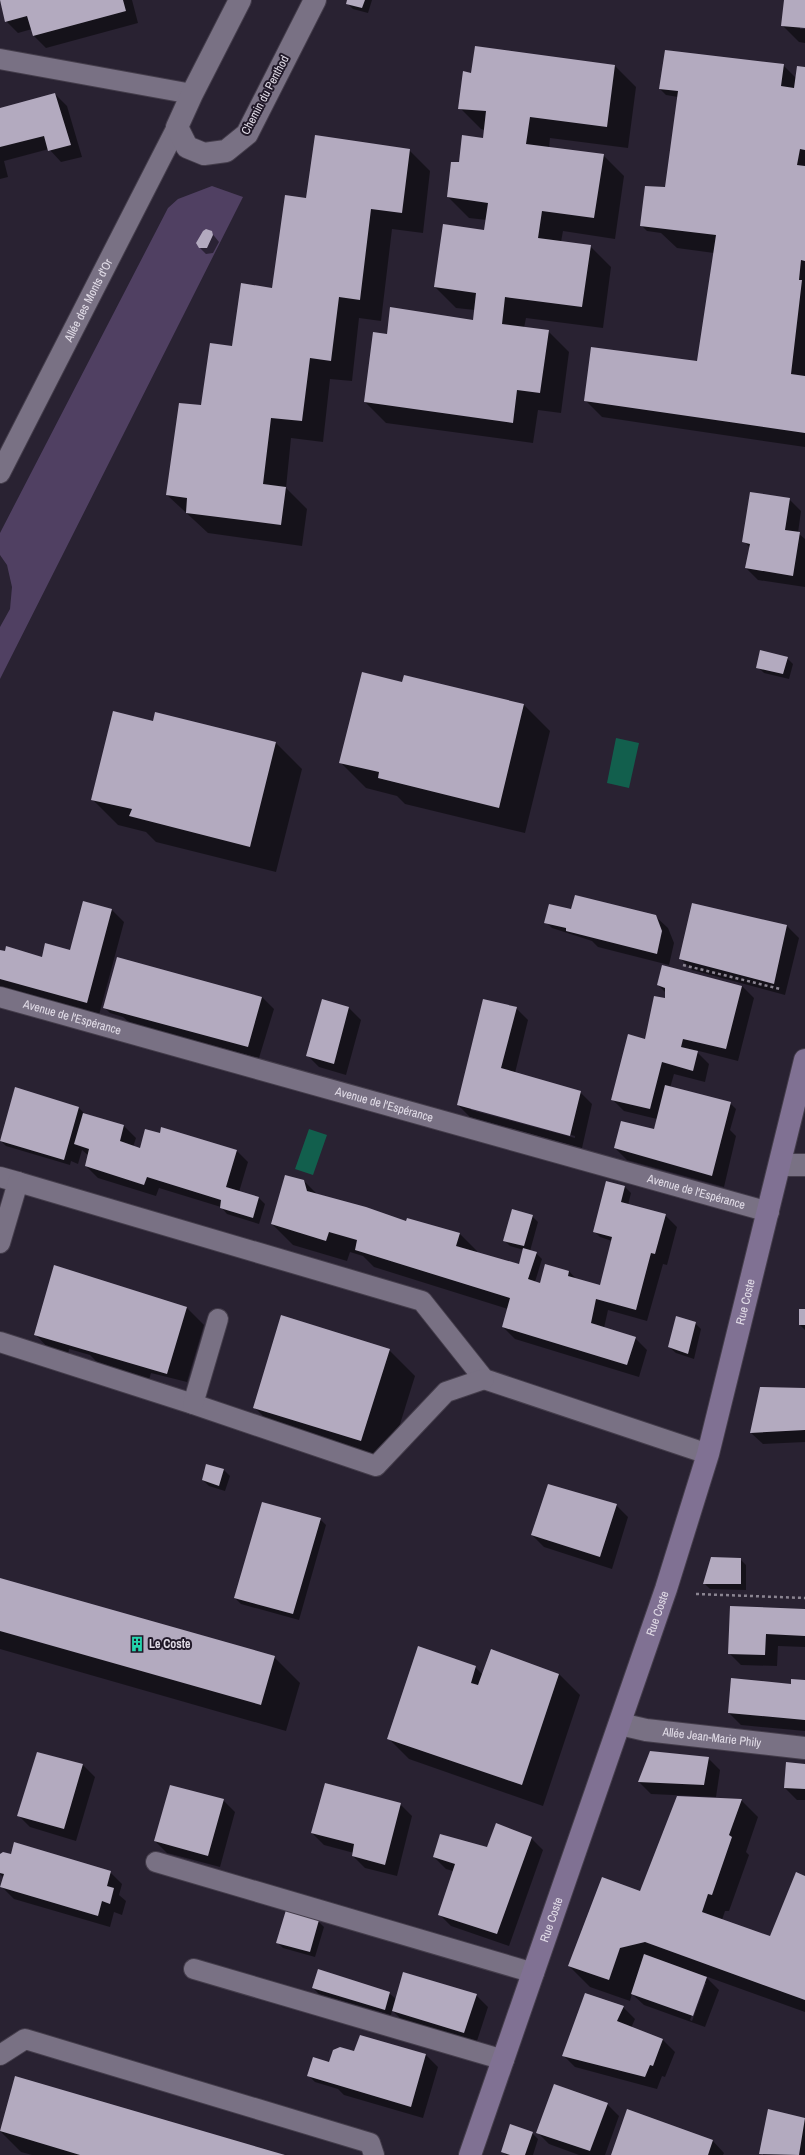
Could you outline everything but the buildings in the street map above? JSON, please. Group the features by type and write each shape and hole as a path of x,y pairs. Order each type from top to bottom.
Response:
{"main road":[{"name":"Rue Coste","path":"470,2155 666,1589 708,1454 805,1060"}],"street":[{"path":"177,127 192,94 240,0"},
{"name":"Chemin du Penthod","path":"177,127 187,147 204,154 226,151 246,134 315,0"},
{"path":"780,1165 805,1165"},
{"name":"Allée Jean-Marie Phily","path":"620,1724 646,1730 805,1748"}],"lane":[{"path":"0,59 192,94"},
{"name":"Allée des Monts d'Or","path":"0,473 177,127"},
{"name":"Avenue de l'Espérance","path":"0,997 768,1212"},
{"path":"0,1243 9,1180 422,1301 484,1379 708,1454"},
{"path":"194,1404 218,1319"},
{"path":"0,1342 194,1404 376,1466 446,1392 484,1379"},
{"path":"156,1862 534,1973"},
{"path":"194,1969 504,2060"},
{"path":"0,2054 25,2039 370,2143 374,2155"}],"path":[{"path":"683,965 780,989"},
{"path":"666,1589 687,1594 805,1598"}],"shaded area":[{"path":"212,186 243,197 0,679 0,627 10,609 12,587 7,565 0,555 0,533 168,208 178,199"},
{"path":"616,738 639,743 629,788 607,783"},
{"path":"309,1129 327,1135 313,1175 295,1169"}],"place":[{"name":"Le Coste","path":"137,1644"}]}
